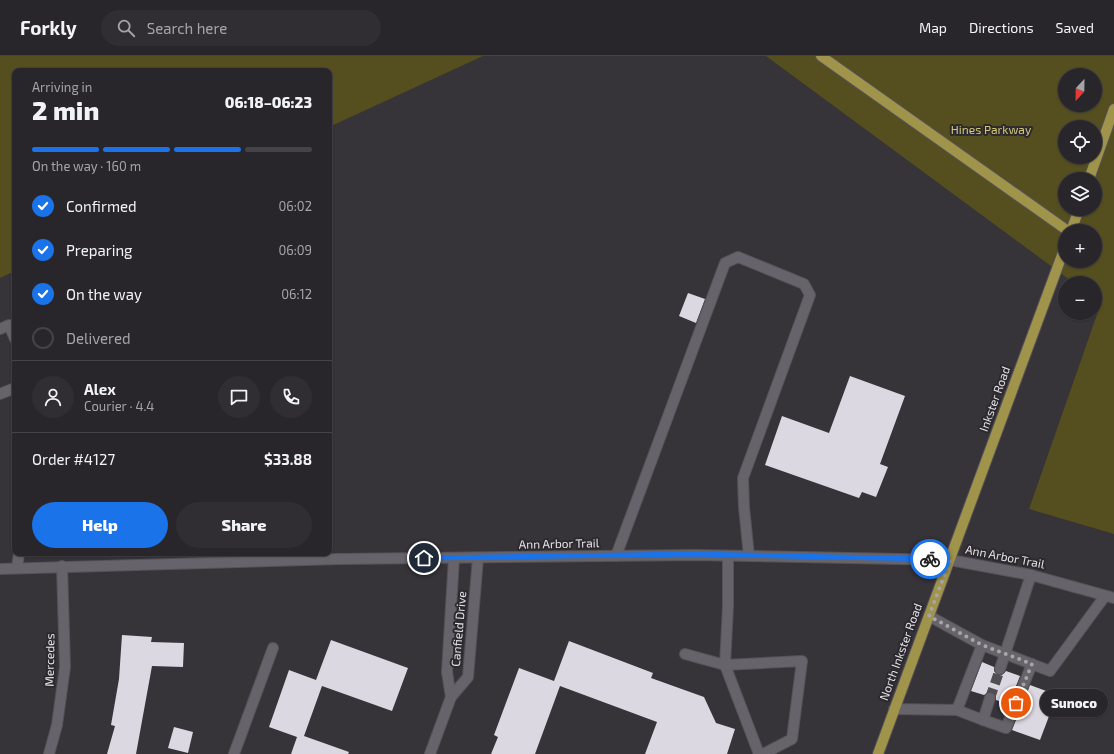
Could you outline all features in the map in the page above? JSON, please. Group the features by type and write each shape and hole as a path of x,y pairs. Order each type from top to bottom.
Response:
{"main road":[{"path":"821,56 1058,224"},
{"path":"1092,172 1114,109"},
{"name":"Inkster Road","path":"950,560 1058,267"},
{"name":"North Inkster Road","path":"878,754 950,560"}],"street":[{"path":"616,556 726,263 738,257 804,284 810,295 743,478 744,507 749,556"},
{"path":"0,329 9,325 12,332"},
{"path":"0,394 12,389"},
{"path":"17,568 19,556"},
{"name":"Ann Arbor Trail","path":"0,569 339,559 616,556 749,556 950,560 1031,575 1110,597"},
{"path":"728,556 725,665 759,754"},
{"name":"Canfield Drive","path":"451,697 447,672 454,558"},
{"name":"Canfield Drive","path":"430,754 451,697 468,677 478,558"},
{"name":"Mercedes","path":"49,754 58,718 65,667 62,566"},
{"path":"1000,669 1031,575"},
{"path":"929,616 982,645 1050,671 1110,597"},
{"path":"957,710 982,645"},
{"path":"234,754 273,648"},
{"path":"685,654 725,665 802,661 792,739 764,754"},
{"path":"894,709 957,710 1006,728 1032,664"},
{"path":"983,720 990,698"}],"green space":[{"path":"0,56 483,56 332,126 332,68 12,68 12,272 0,278"},
{"name":"Hines Parkway","path":"766,56 1114,56 1114,534 1029,509 1095,320 1102,320 1102,276 1065,276"}],"building":[{"path":"688,293 705,299 696,323 679,316"},
{"path":"850,376 905,396 880,464 888,467 876,497 862,492 859,498 765,465 782,416 829,433"},
{"path":"122,635 152,637 151,642 184,643 183,667 152,666 136,754 107,754 115,726 111,725 119,679"},
{"path":"331,640 408,668 392,711 322,686 304,736 349,752 348,754 291,754 297,737 269,727 289,670 316,680"},
{"path":"569,641 653,673 651,678 704,697 716,723 735,729 727,754 645,754 657,722 560,686 535,754 491,754 498,737 494,735 519,668 554,681"},
{"path":"982,662 994,667 994,671 998,675 1002,675 1006,671 1020,676 1009,704 996,700 996,696 992,692 988,692 984,695 971,691"},
{"path":"1030,685 1057,695 1040,740 1012,730"},
{"path":"174,727 193,732 188,753 168,748"}],"tunnel":[{"path":"990,698 1000,669"}],"way so far":[{"path":"930,559 950,560 929,616 982,645 1032,664 1016,703"}],"place":[{"name":"Sunoco","path":"1016,703"}],"route":[{"path":"424,558 694,554 728,556 930,559"}]}
